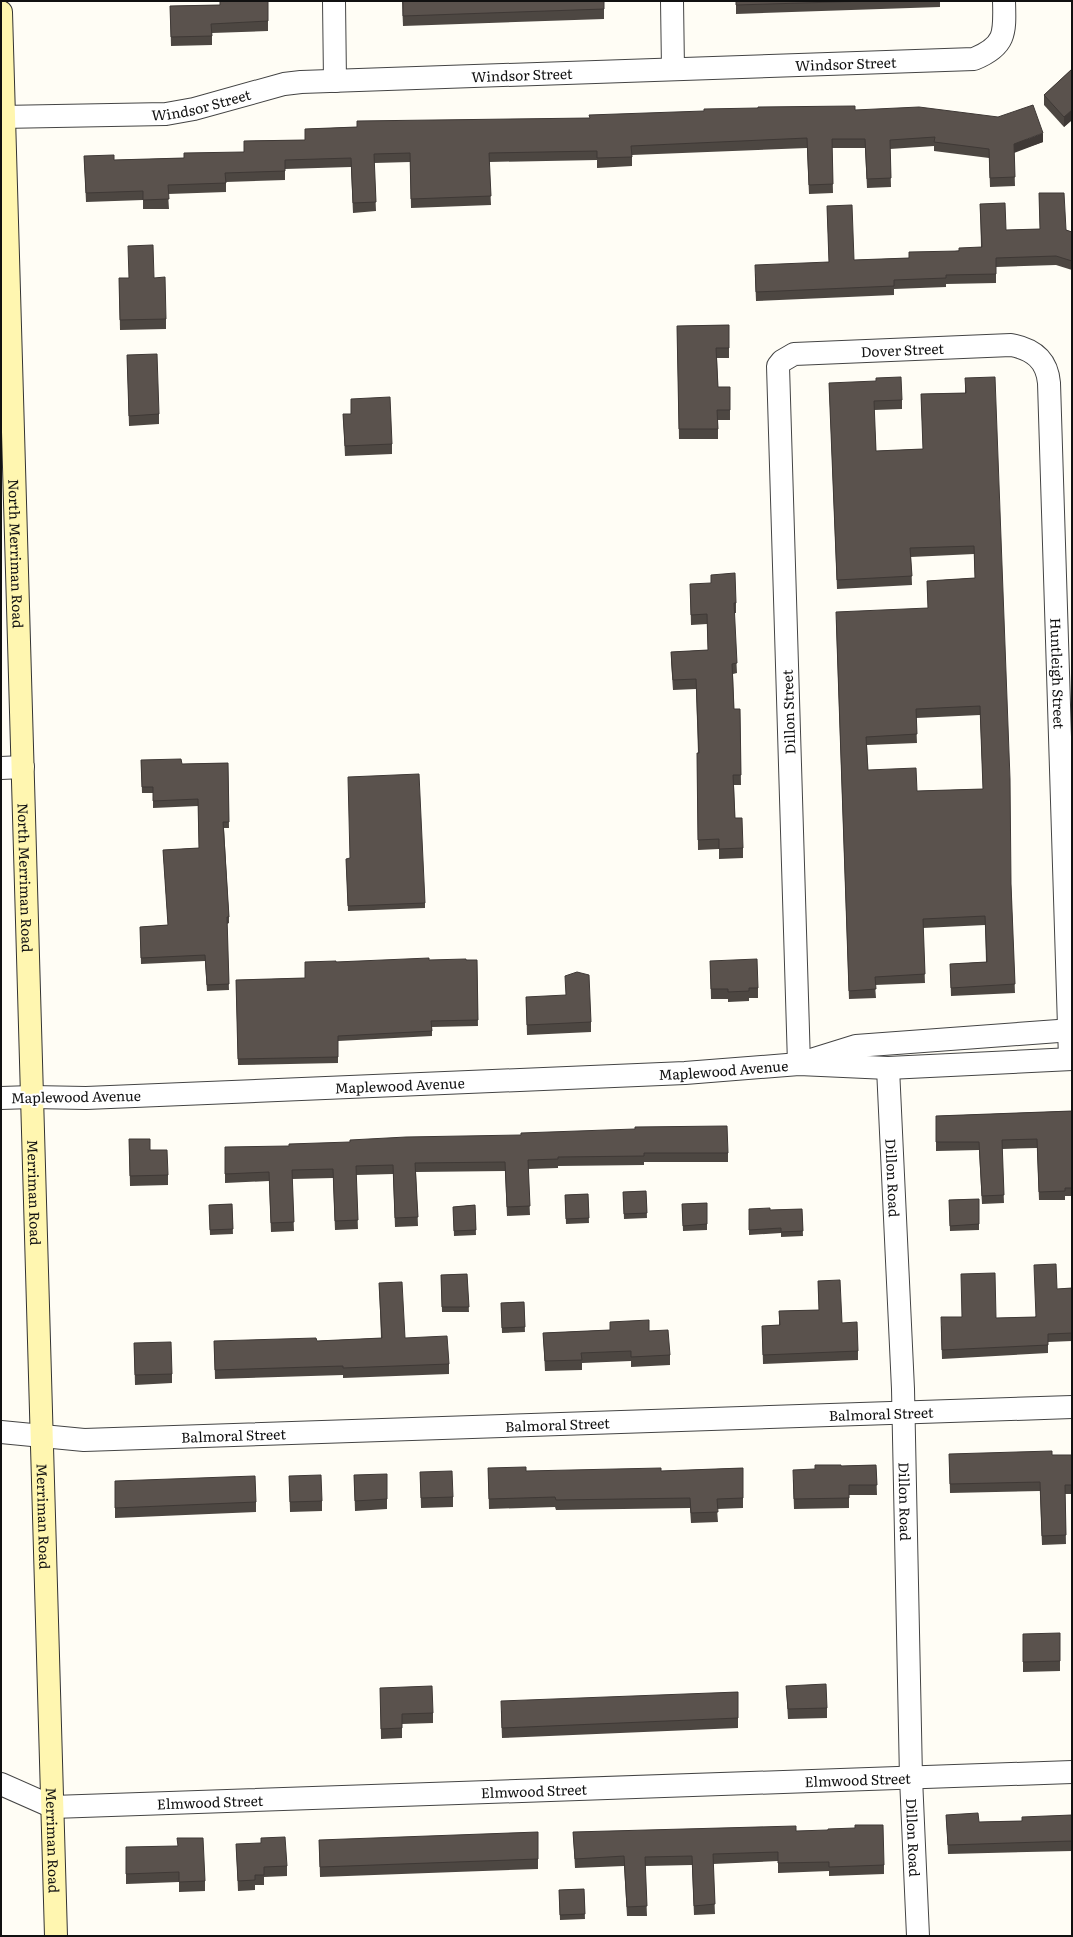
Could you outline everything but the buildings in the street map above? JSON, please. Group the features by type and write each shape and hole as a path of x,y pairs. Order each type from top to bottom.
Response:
{"main road":[{"name":"North Merriman Road","path":"1,12 7,441 23,767 32,1097"},
{"name":"Merriman Road","path":"32,1097 43,1437 56,1936"}],"street":[{"path":"334,1 335,81"},
{"path":"672,1 673,69"},
{"name":"Windsor Street","path":"2,117 166,114 194,109 284,84 974,59 988,53 1000,40 1005,25 1004,1"},
{"name":"Dover Street","path":"782,361 794,354 1011,345 1024,347"},
{"name":"Huntleigh Street","path":"1024,347 1041,360 1048,372 1049,383 1071,1059"},
{"name":"Dillon Street","path":"782,361 778,366 799,1064"},
{"path":"1,768 23,767"},
{"name":"Maplewood Avenue","path":"799,1064 856,1046 1070,1030"},
{"name":"Maplewood Avenue","path":"1,1098 86,1098 685,1073 799,1064 888,1068 1071,1059"},
{"name":"Dillon Road","path":"888,1068 903,1413 911,1778 918,1936"},
{"name":"Balmoral Street","path":"1,1432 89,1440 1072,1407"},
{"name":"Elmwood Street","path":"1,1784 53,1806 1072,1772"}]}
